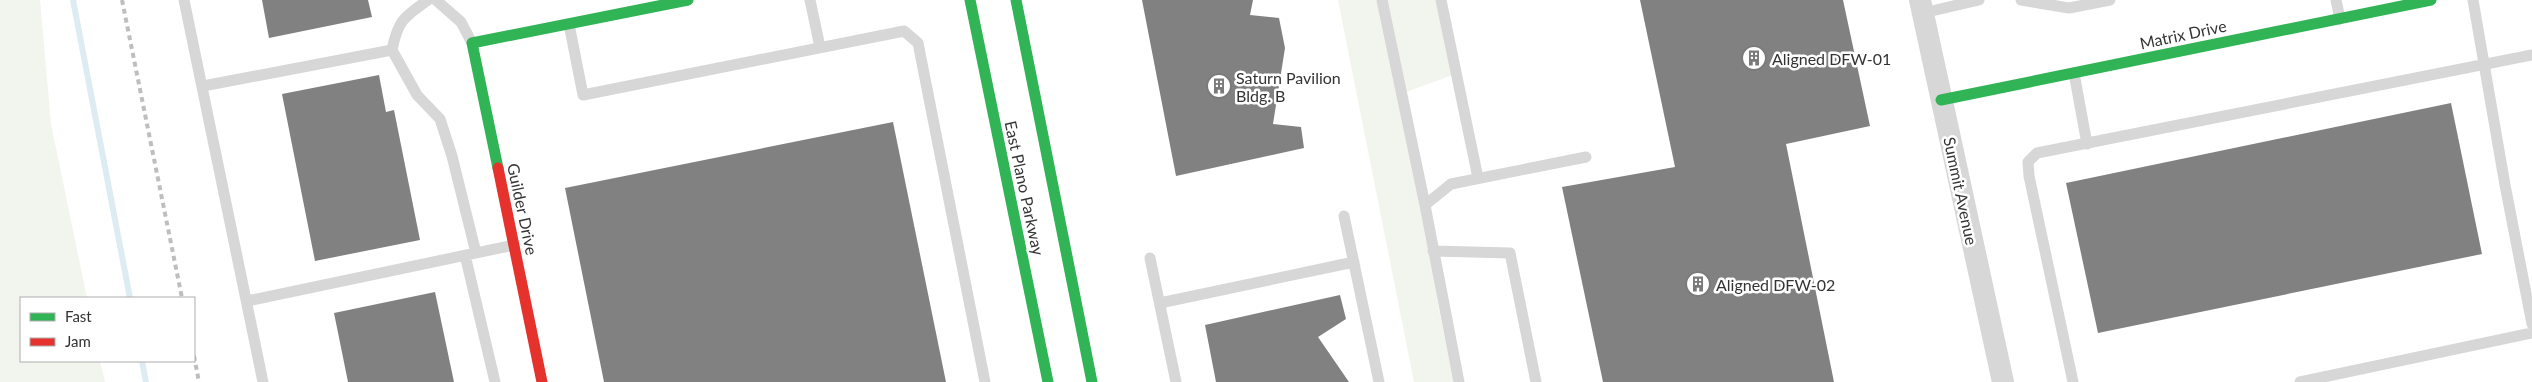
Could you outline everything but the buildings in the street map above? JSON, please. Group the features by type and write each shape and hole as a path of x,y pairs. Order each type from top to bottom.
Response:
{"street":[{"path":"472,43 688,0"},
{"name":"East Plano Parkway","path":"970,0 1033,282 1048,382"},
{"name":"East Plano Parkway","path":"1016,0 1067,275 1092,382"},
{"name":"Matrix Drive","path":"1941,100 2430,0"},
{"name":"Summit Avenue","path":"1922,7 2003,382"},
{"name":"Guilder Drive","path":"472,43 542,382"}],"lane":[{"path":"184,0 263,382"},
{"path":"428,0 408,14 396,28 392,50 417,94 440,118 452,156 495,382"},
{"path":"436,0 461,22 472,43"},
{"path":"810,0 820,48"},
{"path":"1382,0 1425,205 1459,382"},
{"path":"1441,0 1478,178"},
{"path":"1922,7 1979,0"},
{"path":"2021,0 2070,8 2110,0"},
{"path":"2336,0 2340,19"},
{"path":"2473,0 2532,324"},
{"path":"569,24 584,95 904,31 918,43 985,382"},
{"path":"203,86 392,50"},
{"path":"2073,382 2029,176 2028,162 2037,154 2532,55"},
{"path":"2074,73 2086,144"},
{"path":"1425,205 1451,184 1586,157"},
{"path":"1344,216 1379,382"},
{"path":"247,301 514,245"},
{"path":"1433,251 1510,253 1536,382"},
{"path":"1150,258 1176,382"},
{"path":"1160,303 1354,262"},
{"path":"2300,382 2532,333"}],"shaded area":[{"path":"0,0 40,0 51,124 87,297 20,297 20,362 100,362 105,382 0,382"},
{"path":"1338,0 1438,0 1453,75 1403,93 1439,310 1454,382 1414,382"}],"waterway":[{"path":"73,0 130,297"},
{"path":"142,362 146,382"}],"railway":[{"path":"122,0 182,297"},
{"path":"195,361 199,382"}],"traffic: fast":[{"path":"498,168 472,43 688,0"},
{"path":"970,0 1048,382"},
{"path":"1016,0 1092,382"},
{"path":"1941,100 2431,0"}],"traffic: jam":[{"path":"498,168 542,382"}],"place":[{"name":"Aligned DFW-01","path":"1754,58"},
{"name":"Saturn Pavilion Bldg. B","path":"1219,86"},
{"name":"Aligned DFW-02","path":"1698,284"}]}
